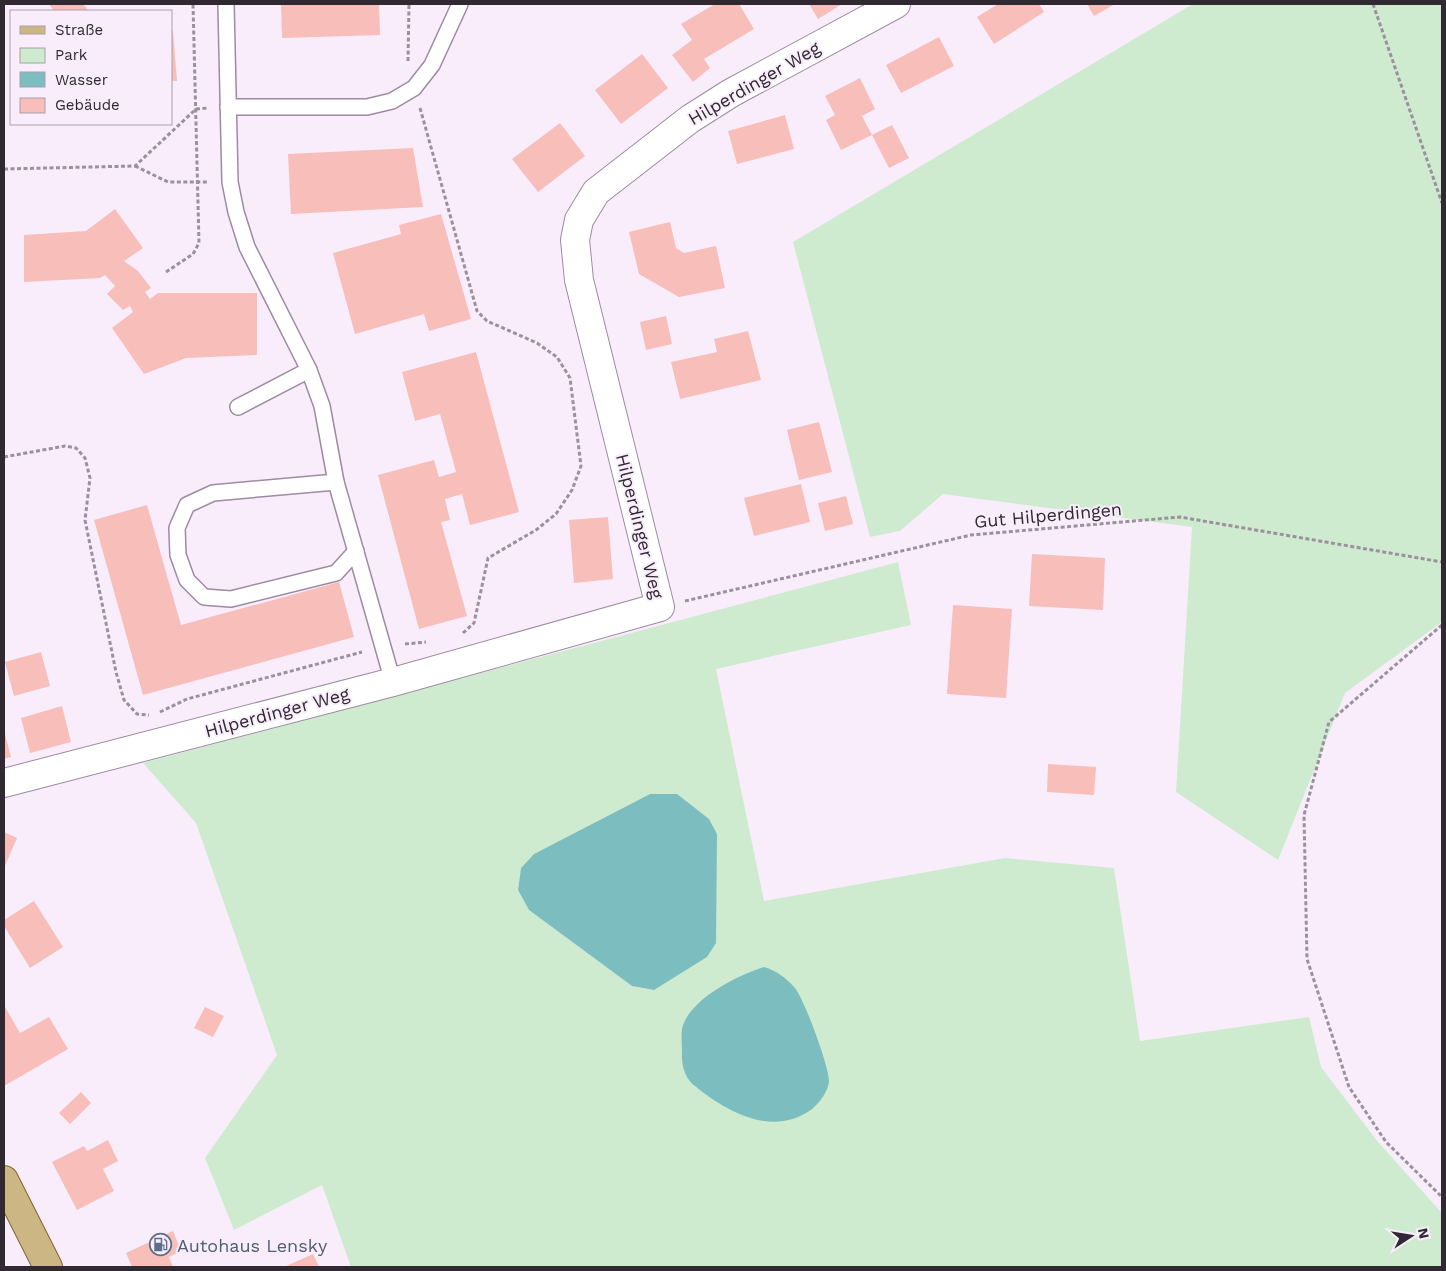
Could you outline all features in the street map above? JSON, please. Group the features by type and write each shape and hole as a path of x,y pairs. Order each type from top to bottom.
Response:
{"main road":[{"path":"4,1180 48,1267"}],"street":[{"name":"Hilperdinger Weg","path":"4,783 393,682 660,607 579,280 575,240 578,220 596,192 690,118 731,93 896,4"}],"lane":[{"path":"226,4 230,182 236,212 247,247 310,370 322,406 336,482 393,682"},
{"path":"228,108 367,107 392,101 414,88 432,65 460,4"},
{"path":"238,407 310,370"},
{"path":"336,482 213,493 187,505 177,528 178,555 187,580 204,597 231,599 336,572 356,551"}],"path":[{"path":"166,272 193,254 199,243 193,4"},
{"path":"1373,4 1442,203"},
{"path":"135,166 196,109 228,108"},
{"path":"4,168 135,166 168,182 230,182"},
{"name":"Gut Hilperdingen","path":"660,607 971,535 1180,517 1442,562"},
{"path":"1442,625 1329,722 1304,815 1307,959 1349,1087 1386,1142 1442,1197"}],"green space":[{"path":"1193,4 1442,4 1442,622 1345,693 1278,860 1176,792 1192,527 943,494 900,531 870,537 793,242"},
{"path":"898,562 911,625 716,669 764,901 1005,858 1114,868 1140,1041 1309,1017 1321,1067 1378,1142 1442,1213 1442,1267 351,1267 322,1185 234,1230 205,1158 277,1055 196,823 143,763","holes":["650,794 654,990 632,986 529,910 518,890 521,868 534,854"]}],"water":[{"path":"650,794 677,794 709,819 717,834 716,943 707,957 654,990 632,986 529,910 518,890 521,868 534,854"},
{"path":"764,967 773,970 784,978 795,988 799,995 821,1048 829,1081 823,1096 812,1109 797,1117 782,1121 766,1121 751,1118 721,1105 692,1083 684,1071 682,1061 682,1029 686,1018 694,1008 728,982"}],"building":[{"path":"49,4 83,4 88,10 53,10"},
{"path":"281,4 379,4 380,35 282,38"},
{"path":"715,4 739,4 754,29 704,59 710,68 693,82 672,55 692,40 681,24"},
{"path":"809,4 842,4 818,19"},
{"path":"998,4 1039,4 1044,12 994,44 977,17"},
{"path":"1087,4 1115,4 1094,16"},
{"path":"172,31 173,31 177,81 172,81"},
{"path":"939,37 954,66 901,93 886,65"},
{"path":"642,54 668,88 621,124 595,90"},
{"path":"860,78 875,109 862,116 872,135 841,150 826,120 835,115 825,96"},
{"path":"785,115 794,149 737,164 728,131"},
{"path":"560,123 585,156 538,192 512,159"},
{"path":"892,125 909,158 889,168 872,135"},
{"path":"413,148 423,207 291,214 288,154"},
{"path":"115,209 143,248 124,261 138,271 151,288 145,292 150,299 158,293 257,293 257,355 186,358 144,374 112,328 133,312 130,306 123,310 107,294 115,286 105,275 100,278 24,282 24,235 86,231"},
{"path":"441,214 471,319 429,331 424,314 355,334 333,253 401,234 399,225"},
{"path":"670,222 676,248 684,253 716,246 725,288 679,297 639,274 629,232"},
{"path":"666,316 672,344 646,350 640,322"},
{"path":"748,331 761,380 680,399 671,362 717,352 714,339"},
{"path":"476,352 519,512 470,525 462,494 445,499 450,520 441,522 467,616 419,629 378,475 434,460 439,477 456,472 440,414 415,421 402,372"},
{"path":"819,422 832,472 799,480 787,430"},
{"path":"801,484 810,522 754,536 744,498"},
{"path":"846,496 853,524 825,531 818,503"},
{"path":"147,505 181,625 339,582 354,637 143,695 94,520"},
{"path":"608,517 613,579 574,583 569,520"},
{"path":"1032,554 1105,558 1103,610 1029,606"},
{"path":"953,605 1012,609 1006,698 947,694"},
{"path":"41,652 50,686 14,696 5,662"},
{"path":"62,706 71,742 30,753 21,718"},
{"path":"4,730 11,757 4,759"},
{"path":"1048,764 1096,767 1094,795 1047,792"},
{"path":"4,832 17,838 4,868"},
{"path":"34,901 63,947 30,968 4,926 4,920"},
{"path":"4,1005 20,1033 49,1017 68,1049 4,1086"},
{"path":"205,1007 224,1016 213,1037 194,1028"},
{"path":"81,1092 91,1103 70,1124 59,1113"},
{"path":"108,1140 118,1161 103,1169 114,1191 77,1210 52,1162 84,1146 87,1151"},
{"name":"Autohaus Lensky","path":"173,1231 181,1251 169,1257 173,1267 132,1267 126,1253"},
{"path":"313,1254 319,1267 284,1267"}],"place":[{"name":"Autohaus Lensky","path":"161,1245"}]}
